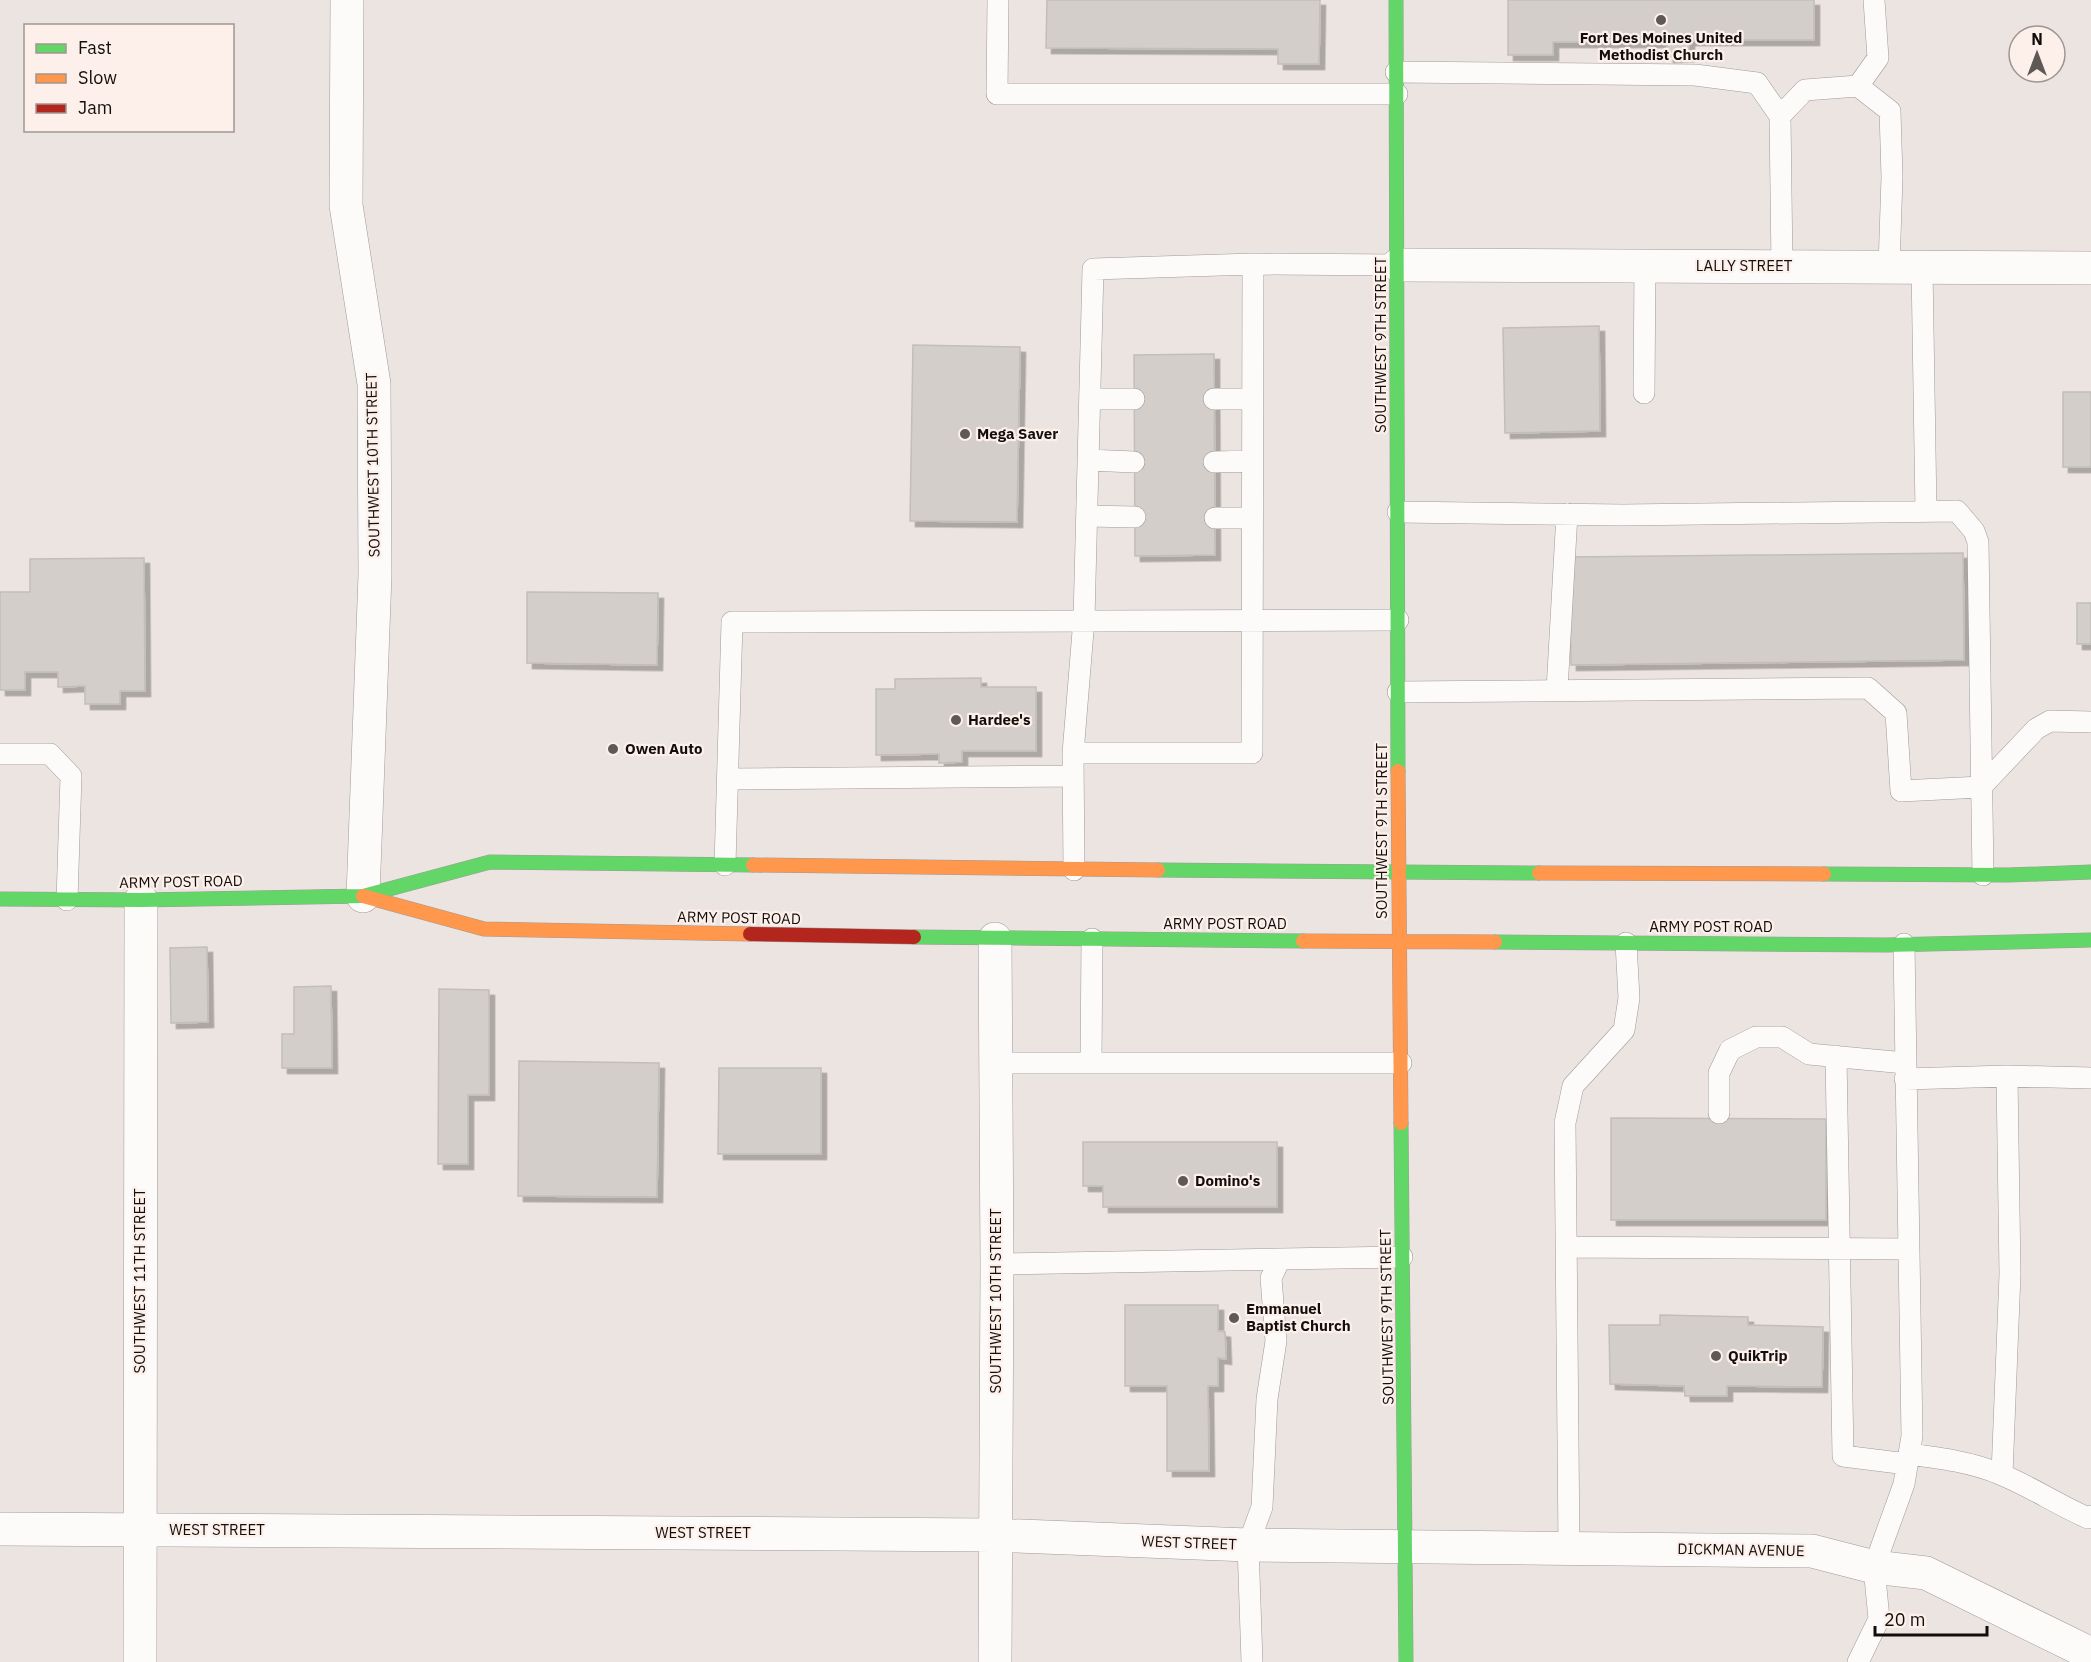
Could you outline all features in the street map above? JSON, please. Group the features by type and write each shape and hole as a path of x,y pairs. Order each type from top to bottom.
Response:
{"main road":[{"name":"SOUTHWEST 9TH STREET","path":"1396,0 1398,873 1406,1662"},
{"name":"ARMY POST ROAD","path":"0,899 141,900 363,896 490,862 1398,873 1983,875 2091,872"},
{"name":"ARMY POST ROAD","path":"363,896 484,929 995,939 1904,944 2091,940"}],"street":[{"name":"SOUTHWEST 10TH STREET","path":"347,0 346,205 374,384 375,575 363,896"},
{"name":"LALLY STREET","path":"1398,265 2091,268"},
{"name":"SOUTHWEST 11TH STREET","path":"140,1662 141,900"},
{"name":"SOUTHWEST 10TH STREET","path":"995,939 997,1264 995,1662"},
{"name":"WEST STREET","path":"0,1529 994,1535 1248,1545 1405,1546"},
{"name":"DICKMAN AVENUE","path":"1405,1546 1812,1551 1874,1567 1926,1573 2091,1654"}],"lane":[{"path":"998,0 997,94 1397,94"},
{"path":"1858,86 1878,58 1874,0"},
{"path":"1396,72 1695,75 1757,83 1779,116 1782,266"},
{"path":"1779,116 1804,90 1858,86 1890,111 1892,177 1889,267"},
{"path":"1073,753 1252,753 1253,264"},
{"path":"1074,870 1073,753 1084,619 1093,269 1253,264 1398,265"},
{"path":"1644,393 1645,266"},
{"path":"1922,267 1926,511"},
{"path":"1090,399 1134,399"},
{"path":"1214,399 1252,399"},
{"path":"1088,460 1134,462"},
{"path":"1214,462 1252,461"},
{"path":"1398,512 1567,514 1957,511 1974,531 1978,542 1983,875"},
{"path":"1557,690 1567,514"},
{"path":"1087,516 1135,517"},
{"path":"1215,518 1252,518"},
{"path":"725,865 732,622 1084,619 1398,620"},
{"path":"1398,692 1868,688 1896,713 1901,791 1981,787 2043,725 2050,721 2091,722"},
{"path":"0,754 50,754 71,777 67,900"},
{"path":"728,779 1073,777"},
{"path":"1091,1063 1092,939"},
{"path":"1569,1548 1564,1123 1573,1086 1624,1030 1629,998 1626,943"},
{"path":"1858,1662 1879,1619 1874,1567 1904,1484 1912,1436 1904,944"},
{"path":"1719,1113 1719,1073 1730,1050 1756,1037 1782,1037 1809,1054 1836,1056 1905,1071 2091,1078"},
{"path":"1836,1056 1843,1455 1966,1462 2002,1474 2090,1519"},
{"path":"996,1063 1401,1063"},
{"path":"2002,1474 2010,1274 2007,1076"},
{"path":"1566,1247 1909,1249"},
{"path":"997,1264 1402,1257"},
{"path":"1252,1662 1248,1545 1262,1507 1267,1399 1276,1341 1271,1278 1280,1259"}],"building":[{"path":"1047,0 1320,0 1319,64 1278,64 1278,49 1046,48"},
{"name":"Fort Des Moines United Methodist Church","path":"1508,0 1814,0 1814,40 1689,40 1689,56 1668,57 1667,42 1553,42 1553,55 1508,55"},
{"path":"1599,326 1600,431 1505,433 1503,328"},
{"name":"Mega Saver","path":"913,345 1020,347 1017,522 910,521"},
{"path":"1214,354 1215,555 1135,556 1134,355"},
{"path":"2063,392 2091,392 2091,467 2063,467"},
{"path":"1963,553 1964,660 1571,665 1569,557"},
{"path":"144,558 145,691 120,691 120,704 85,704 85,686 58,687 58,672 25,672 25,690 0,690 0,592 30,592 30,559"},
{"path":"527,592 658,593 657,665 527,663"},
{"path":"2077,603 2091,603 2091,644 2077,644"},
{"name":"Hardee's","path":"981,678 981,687 1036,687 1036,751 962,751 962,762 939,763 939,754 876,755 876,689 895,689 895,679"},
{"path":"207,947 208,1022 171,1023 170,948"},
{"path":"331,986 332,1068 282,1068 282,1034 294,1034 294,987"},
{"path":"439,989 489,990 489,1095 468,1095 468,1164 438,1164"},
{"path":"519,1061 659,1063 657,1197 518,1196"},
{"path":"719,1068 821,1068 821,1154 718,1154"},
{"path":"1611,1118 1826,1119 1826,1220 1611,1220"},
{"path":"1083,1142 1277,1142 1277,1207 1103,1207 1103,1186 1083,1186"},
{"path":"1125,1305 1218,1305 1218,1331 1225,1332 1226,1359 1218,1358 1218,1386 1208,1386 1209,1471 1167,1471 1167,1386 1125,1386"},
{"name":"QuikTrip","path":"1660,1315 1748,1317 1748,1325 1823,1327 1822,1387 1727,1386 1727,1396 1685,1396 1684,1386 1610,1384 1609,1325 1660,1325"}],"traffic: fast":[{"path":"1396,0 1398,771"},
{"path":"0,899 141,900 363,896 490,862 753,865"},
{"path":"1158,870 1539,873"},
{"path":"1824,874 2008,875 2091,872"},
{"path":"914,937 1303,941"},
{"path":"1495,942 1886,945 2091,940"},
{"path":"1401,1123 1406,1662"}],"traffic: slow":[{"path":"1398,771 1401,1123"},
{"path":"753,865 1158,870"},
{"path":"1539,873 1824,874"},
{"path":"363,896 484,929 750,934"},
{"path":"1303,941 1495,942"}],"traffic: jam":[{"path":"750,934 914,937"}],"place":[{"name":"Fort Des Moines United Methodist Church","path":"1661,20"},
{"name":"Mega Saver","path":"965,434"},
{"name":"Hardee's","path":"956,720"},
{"name":"Owen Auto","path":"613,749"},
{"name":"Domino's","path":"1183,1181"},
{"name":"Emmanuel Baptist Church","path":"1234,1318"},
{"name":"QuikTrip","path":"1716,1356"}]}
